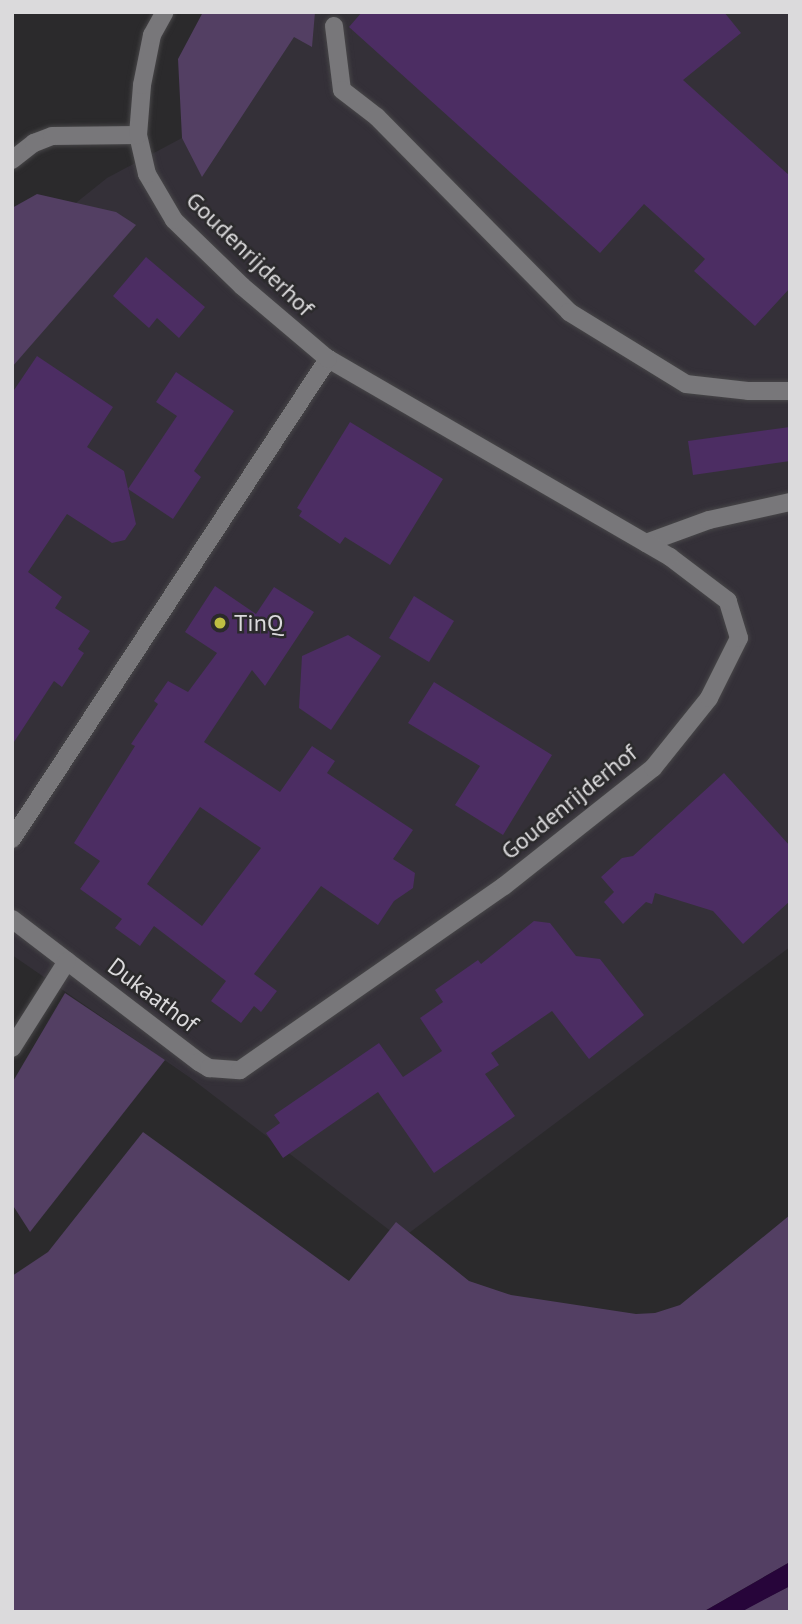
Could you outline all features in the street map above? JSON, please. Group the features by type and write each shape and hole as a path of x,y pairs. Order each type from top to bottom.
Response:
{"street":[{"name":"Goudenrijderhof","path":"165,12 152,36 142,85 138,135 146,173 174,219 242,286 328,359 670,557 727,601 739,638 709,698 653,768 504,886 278,1045 240,1070 209,1068"},
{"path":"334,26 342,90 377,117 569,312 686,384 748,391 790,391"},
{"path":"12,160 34,143 52,136 138,135"},
{"path":"12,839 328,359"},
{"path":"646,543 709,520 790,502"},
{"name":"Dukaathof","path":"12,919 209,1068"},
{"path":"12,1048 67,961"}],"shaded area":[{"path":"203,12 315,12 312,47 294,37 202,177 182,138 178,59"},
{"path":"239,12 790,12 790,947 401,1239 192,1079 12,955 12,254 107,178 195,131"},
{"path":"37,194 116,212 136,225 12,367 12,208"},
{"path":"65,993 165,1060 30,1232 12,1204 12,1083"},
{"path":"143,1132 349,1281 396,1222 469,1281 511,1295 636,1314 655,1313 680,1305 790,1215 790,1562 703,1612 12,1612 12,1276 48,1252"},
{"path":"790,1562 790,1586 741,1612 703,1612"},
{"path":"790,1586 790,1612 741,1612 749,1607"}],"building":[{"path":"362,12 724,12 741,33 683,80 790,176 790,288 755,326 694,271 705,259 644,204 600,253 349,27"},
{"path":"146,257 205,307 179,338 157,318 149,328 113,296"},
{"path":"37,356 113,407 87,447 124,471 136,524 125,540 112,543 67,514 28,572 62,597 55,608 90,631 78,649 84,653 62,687 54,681 12,745 12,393"},
{"path":"176,372 234,411 194,471 201,477 173,519 128,489 177,416 156,402"},
{"path":"350,422 443,479 390,565 345,537 340,544 299,516 302,511 297,508"},
{"path":"790,427 790,461 693,475 688,441"},
{"path":"215,586 256,614 274,587 314,612 265,686 252,670 204,742 280,792 312,746 335,761 327,773 413,830 393,859 415,873 413,888 394,901 378,925 321,886 254,974 277,991 261,1012 254,1006 241,1023 211,1001 226,981 154,926 140,946 115,928 122,919 80,889 100,861 74,843 135,746 131,744 158,704 154,701 168,681 188,692 217,653 185,632","holes":["200,807 261,848 202,926 147,884"]},
{"path":"414,596 454,621 429,662 389,638"},
{"path":"348,635 381,656 331,730 299,708 302,656"},
{"path":"434,682 552,755 503,835 455,805 480,766 408,723"},
{"path":"724,773 790,846 790,901 743,944 713,911 655,893 652,904 646,902 623,924 604,902 614,892 601,877 622,858 633,856"},
{"path":"534,921 550,923 576,956 600,959 644,1015 589,1059 552,1011 491,1053 499,1065 485,1074 515,1116 434,1173 378,1092 283,1158 266,1133 280,1123 274,1115 379,1043 403,1077 442,1051 420,1018 443,1002 435,990 478,960 481,964"}],"place":[{"name":"TinQ","path":"220,623"}]}
